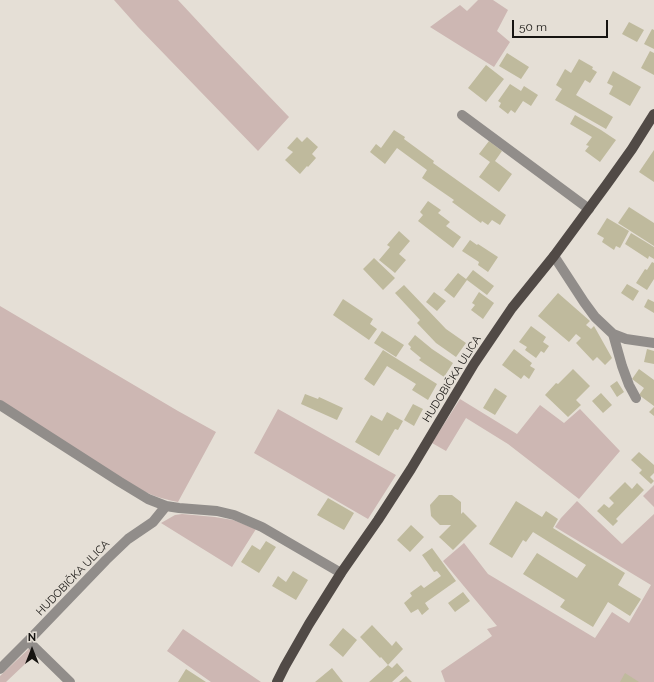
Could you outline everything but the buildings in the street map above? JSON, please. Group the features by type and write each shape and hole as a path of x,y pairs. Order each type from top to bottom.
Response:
{"main road":[{"name":"HUDOBIČKA ULICA","path":"277,682 309,624 341,573 411,469 474,364 512,308 554,256 589,209 632,149 654,114"}],"street":[{"path":"462,115 589,209"},
{"path":"554,256 595,317 613,334 626,339 654,343"},
{"path":"613,334 622,366 629,385 636,398"},
{"path":"0,405 148,499 166,506 216,511 234,515 262,527 341,573"},
{"name":"HUDOBIČKA ULICA","path":"0,669 106,560 128,539 153,522 166,506"},
{"path":"28,641 70,682"}],"shaded area":[{"path":"114,0 178,0 289,117 258,151 138,27"},
{"path":"478,0 493,0 508,10 497,31 510,42 494,67 430,27 460,5 467,11"},
{"path":"0,306 216,432 178,502 155,496 133,486 0,401"},
{"path":"460,399 517,434 540,405 564,423 580,409 620,451 579,499 508,444 466,418 446,451 432,443"},
{"path":"278,409 396,475 368,519 254,453"},
{"path":"654,485 654,507 643,496"},
{"path":"577,501 622,544 654,514 654,682 445,682 441,671 492,636 487,629 497,626 443,561 464,543 488,574 595,638 612,612 629,623 651,585 555,527 561,518"},
{"path":"182,514 233,520 256,529 232,567 161,523 175,515"},
{"path":"183,629 261,682 211,682 167,651"},
{"path":"35,643 42,648 6,682 0,682 0,676"}]}
